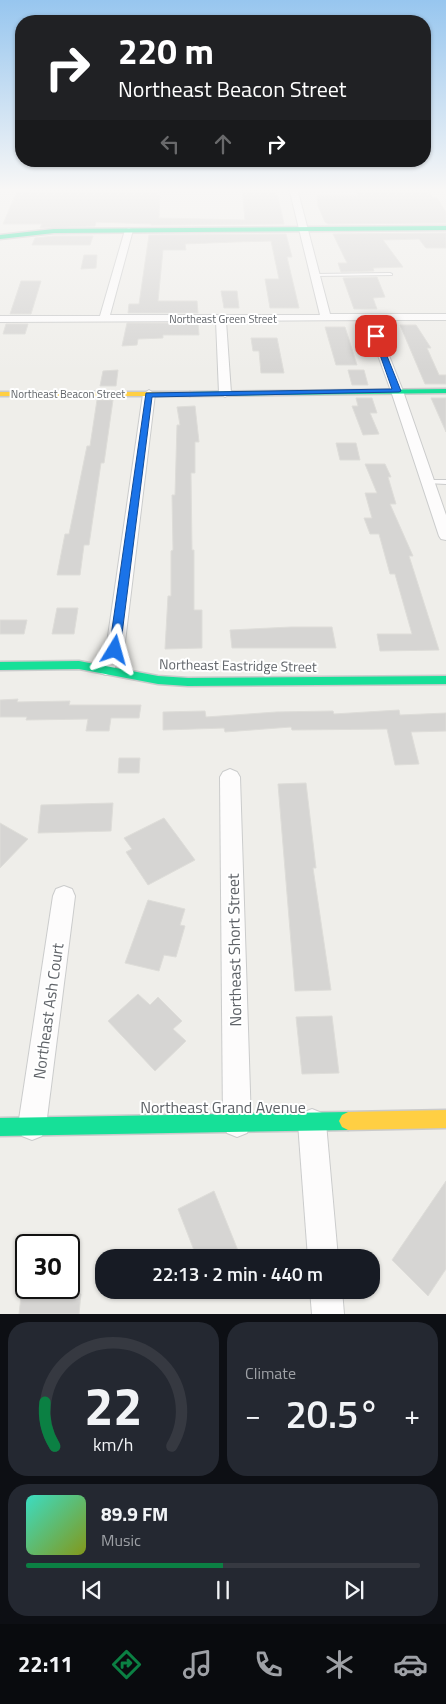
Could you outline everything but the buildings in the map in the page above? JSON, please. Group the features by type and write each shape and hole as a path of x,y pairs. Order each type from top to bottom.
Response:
{"street":[{"path":"104,319 124,249"},
{"path":"309,249 326,318"},
{"path":"368,318 397,391 446,536"},
{"name":"Northeast Green Street","path":"0,319 446,318"},
{"path":"221,319 225,393"},
{"name":"Northeast Beacon Street","path":"0,394 446,390"},
{"path":"106,669 115,650 149,394"},
{"name":"Northeast Eastridge Street","path":"0,666 79,665 158,680 188,682 446,680"},
{"name":"Northeast Short Street","path":"230,777 237,1123"},
{"name":"Northeast Ash Court","path":"32,1126 64,896"},
{"name":"Northeast Grand Avenue","path":"0,1127 105,1123 446,1120"},
{"path":"312,1122 322,1249"},
{"path":"327,1299 328,1314"}],"lane":[{"path":"315,274 390,274"},
{"path":"428,482 446,482"}],"traffic: fast":[{"path":"190,394 446,391"},
{"path":"0,666 79,665 158,680 188,682 446,680"},
{"path":"0,1127 348,1121"}],"traffic: slow":[{"path":"0,394 190,394"},
{"path":"348,1121 446,1119"}],"route":[{"path":"115,650 149,394 397,391 376,336"}]}
